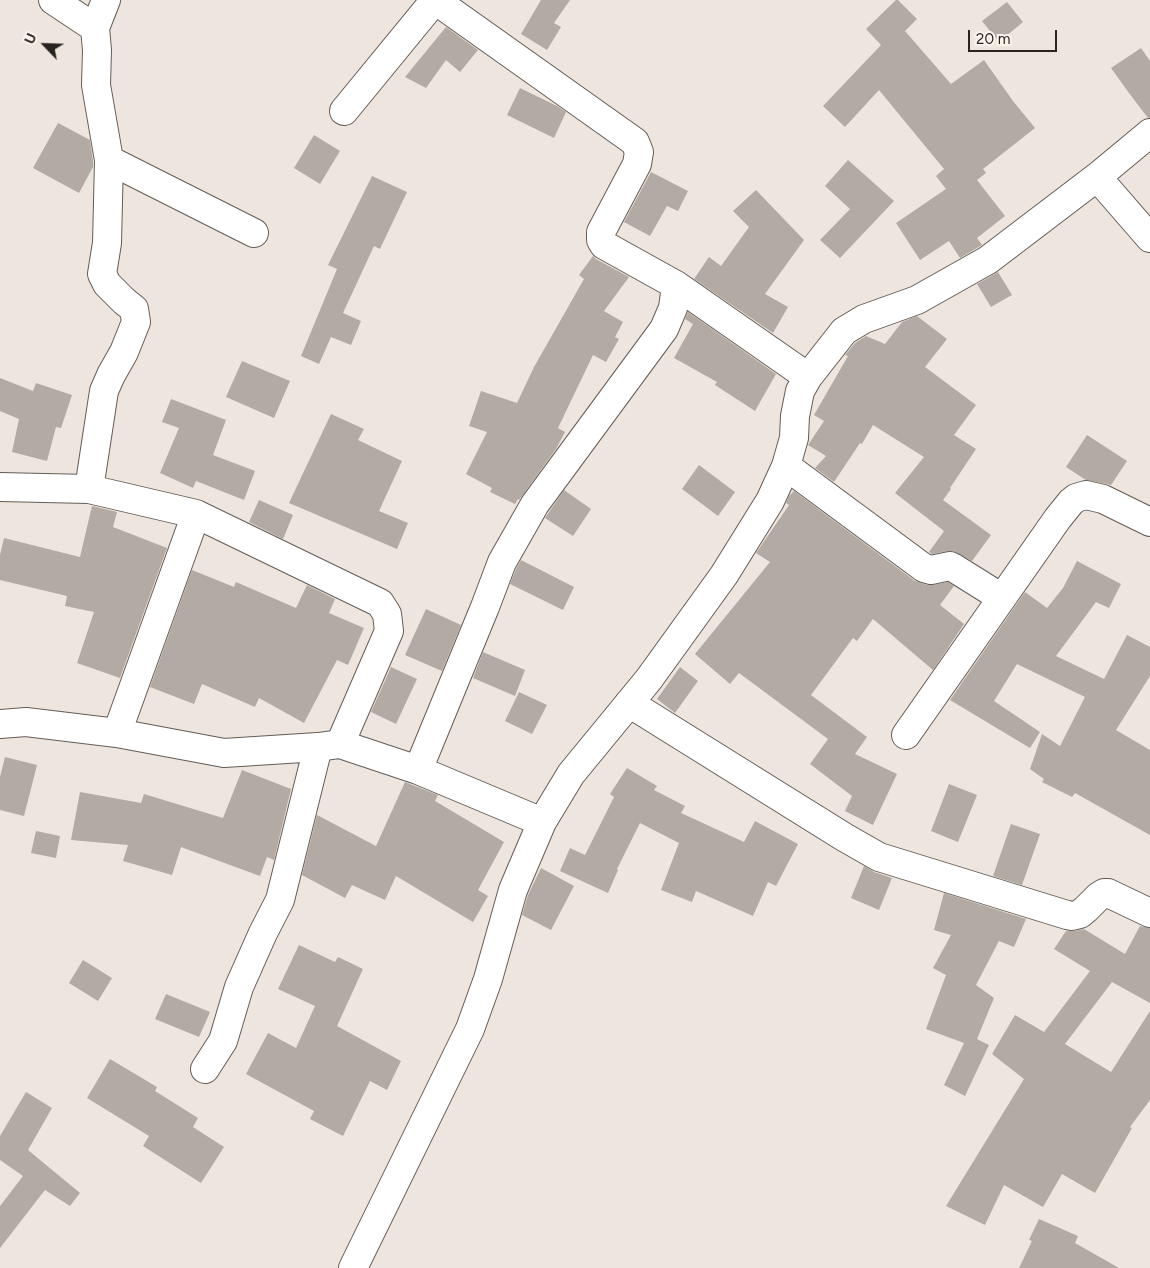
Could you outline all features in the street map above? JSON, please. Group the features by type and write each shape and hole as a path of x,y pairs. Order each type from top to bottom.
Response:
{"street":[{"path":"53,0 95,28"},
{"path":"90,489 104,391 124,352 136,322 134,309 107,284 102,274 107,243 109,160 96,85 97,50 95,28 106,0"},
{"path":"344,111 435,0 635,142 639,152 637,164 601,232 601,240 604,245 676,285 808,377"},
{"path":"353,1268 470,1029 488,979 513,890 542,822 571,774 649,678 724,575 770,501 786,466 794,438 795,416 800,391 808,377 844,331 864,319 917,300 988,260 1097,177 1150,133"},
{"path":"109,160 254,233"},
{"path":"1097,177 1150,238"},
{"path":"418,770 502,562 535,504 664,329 673,308 676,285"},
{"path":"786,466 924,568 928,570 948,566 954,568 1002,598"},
{"path":"0,488 90,489 196,514 380,603 387,614 389,631 329,745 280,900 239,987 223,1041 204,1069"},
{"path":"906,735 1058,518 1076,498 1086,495 1103,498 1150,522"},
{"path":"116,733 196,514"},
{"path":"629,703 844,837 880,857 1067,915 1080,914 1104,893 1108,893 1150,913"},
{"path":"0,724 26,722 116,733 224,753 329,745 418,770 542,822"}],"building":[{"path":"541,0 570,0 554,23 561,27 547,50 521,34"},
{"path":"896,0 917,19 905,31 951,84 984,60 1035,128 983,169 986,173 977,180 1005,216 977,238 982,245 960,258 949,241 920,260 896,223 946,189 936,176 944,169 879,90 845,127 823,106 881,45 866,29"},
{"path":"1007,2 1023,22 999,42 982,21"},
{"path":"446,27 478,50 460,72 446,60 426,88 405,77"},
{"path":"1141,48 1150,61 1150,118 1148,118 1111,68"},
{"path":"520,88 566,112 554,138 507,115"},
{"path":"58,123 90,140 93,167 79,193 33,168"},
{"path":"314,135 340,151 320,184 294,168"},
{"path":"848,160 894,201 840,258 820,240 850,209 825,186"},
{"path":"651,172 688,191 678,211 667,206 650,236 624,222"},
{"path":"372,176 407,192 380,249 374,246 343,313 361,321 351,345 331,337 319,364 301,356 337,269 328,265"},
{"path":"756,190 804,240 765,294 788,307 773,333 694,279 709,257 721,266 749,227 733,211"},
{"path":"593,256 629,277 604,311 623,322 615,337 619,339 606,362 593,355 558,428 565,432 556,449 515,504 490,492 492,488 466,474 487,432 469,426 481,391 517,403 534,367 584,279 579,275"},
{"path":"998,272 1012,295 991,307 977,284"},
{"path":"688,312 776,374 755,411 715,385 717,382 674,358 693,324 685,319"},
{"path":"917,316 947,339 925,367 976,405 954,435 976,449 943,500 991,535 972,561 956,552 947,551 932,554 929,552 944,531 895,493 924,457 873,425 862,444 860,443 834,482 815,468 826,456 808,445 824,421 814,415 848,356 845,355 855,343 866,336 885,344 902,322"},
{"path":"242,361 290,381 274,418 226,397"},
{"path":"0,378 33,391 36,383 72,395 61,428 56,427 47,461 12,452 19,419 0,411"},
{"path":"171,399 226,420 213,455 255,471 244,500 196,481 193,488 160,473 179,428 162,422"},
{"path":"331,414 364,429 358,440 402,461 379,511 408,523 397,549 289,503"},
{"path":"1087,435 1127,461 1111,485 1086,480 1066,467"},
{"path":"699,465 735,492 718,516 682,489"},
{"path":"564,490 591,509 573,536 545,518"},
{"path":"794,491 915,581 927,585 948,582 954,586 940,605 964,624 933,670 873,619 857,641 853,638 811,695 867,737 855,754 897,774 873,825 845,811 852,796 810,764 828,739 739,673 730,684 695,654 770,562 756,553 789,505 786,503"},
{"path":"259,500 293,515 283,539 249,522"},
{"path":"92,506 117,512 113,527 167,548 120,678 77,663 94,612 65,606 67,596 0,580 0,555 4,538 80,557"},
{"path":"521,560 574,587 563,610 510,584"},
{"path":"1077,561 1121,584 1109,608 1096,602 1056,656 1104,679 1127,635 1150,647 1150,676 1116,730 1150,750 1150,835 1075,793 1072,797 1042,782 1044,779 1030,769 1042,734 1060,746 1085,697 1017,664 994,701 1040,732 1030,748 950,700 1025,592 1047,608 1063,588"},
{"path":"192,570 234,587 236,582 296,608 307,585 335,599 329,613 364,628 348,665 337,660 304,723 259,698 255,707 202,684 194,704 150,687"},
{"path":"426,609 461,625 442,671 405,655"},
{"path":"483,652 525,670 515,696 473,678"},
{"path":"391,667 417,679 396,724 371,712"},
{"path":"680,667 698,681 675,713 657,699"},
{"path":"519,692 547,705 532,734 505,721"},
{"path":"5,757 37,765 24,816 0,810 0,777"},
{"path":"627,768 657,786 654,790 685,806 681,813 744,842 755,821 798,844 776,886 768,882 753,916 696,891 692,902 661,890 679,843 640,823 617,869 608,893 560,871 570,848 585,855 614,797 610,794"},
{"path":"242,770 291,789 274,860 267,857 260,876 181,847 172,875 123,861 128,845 71,840 80,792 141,803 144,794 223,818"},
{"path":"405,782 438,795 435,801 504,842 478,890 488,896 473,922 396,876 385,900 352,885 345,898 302,875 317,815 376,846"},
{"path":"949,784 977,795 958,842 931,831"},
{"path":"1011,824 1040,834 1022,885 993,876"},
{"path":"36,831 60,836 56,858 31,853"},
{"path":"864,866 874,872 892,878 879,910 851,898"},
{"path":"541,868 574,886 551,930 522,915 528,895"},
{"path":"944,893 1026,919 1014,947 999,941 976,985 994,998 977,1039 989,1045 965,1096 944,1085 964,1043 926,1029 946,975 933,968 951,935 934,930"},
{"path":"1140,926 1150,928 1150,1003 1112,982 1065,1044 1111,1072 1150,1011 1150,1100 1130,1127 1132,1128 1095,1193 1062,1174 1043,1207 1004,1185 985,1225 946,1206 1024,1079 992,1054 1015,1015 1044,1032 1090,971 1054,949 1066,931 1084,929 1125,954"},
{"path":"299,945 335,962 338,957 363,969 337,1026 401,1061 387,1090 370,1081 343,1136 310,1119 314,1111 246,1074 268,1033 296,1048 315,1006 278,989"},
{"path":"83,960 112,978 98,1001 69,983"},
{"path":"166,994 210,1012 199,1037 155,1019"},
{"path":"110,1059 157,1087 155,1091 198,1118 193,1127 224,1147 201,1183 143,1146 149,1136 87,1098"},
{"path":"26,1092 52,1108 28,1150 80,1193 70,1206 45,1190 0,1248 0,1206 23,1176 0,1160 0,1136"},
{"path":"1039,1219 1078,1236 1075,1243 1119,1268 1019,1268 1032,1241 1029,1240"}]}
